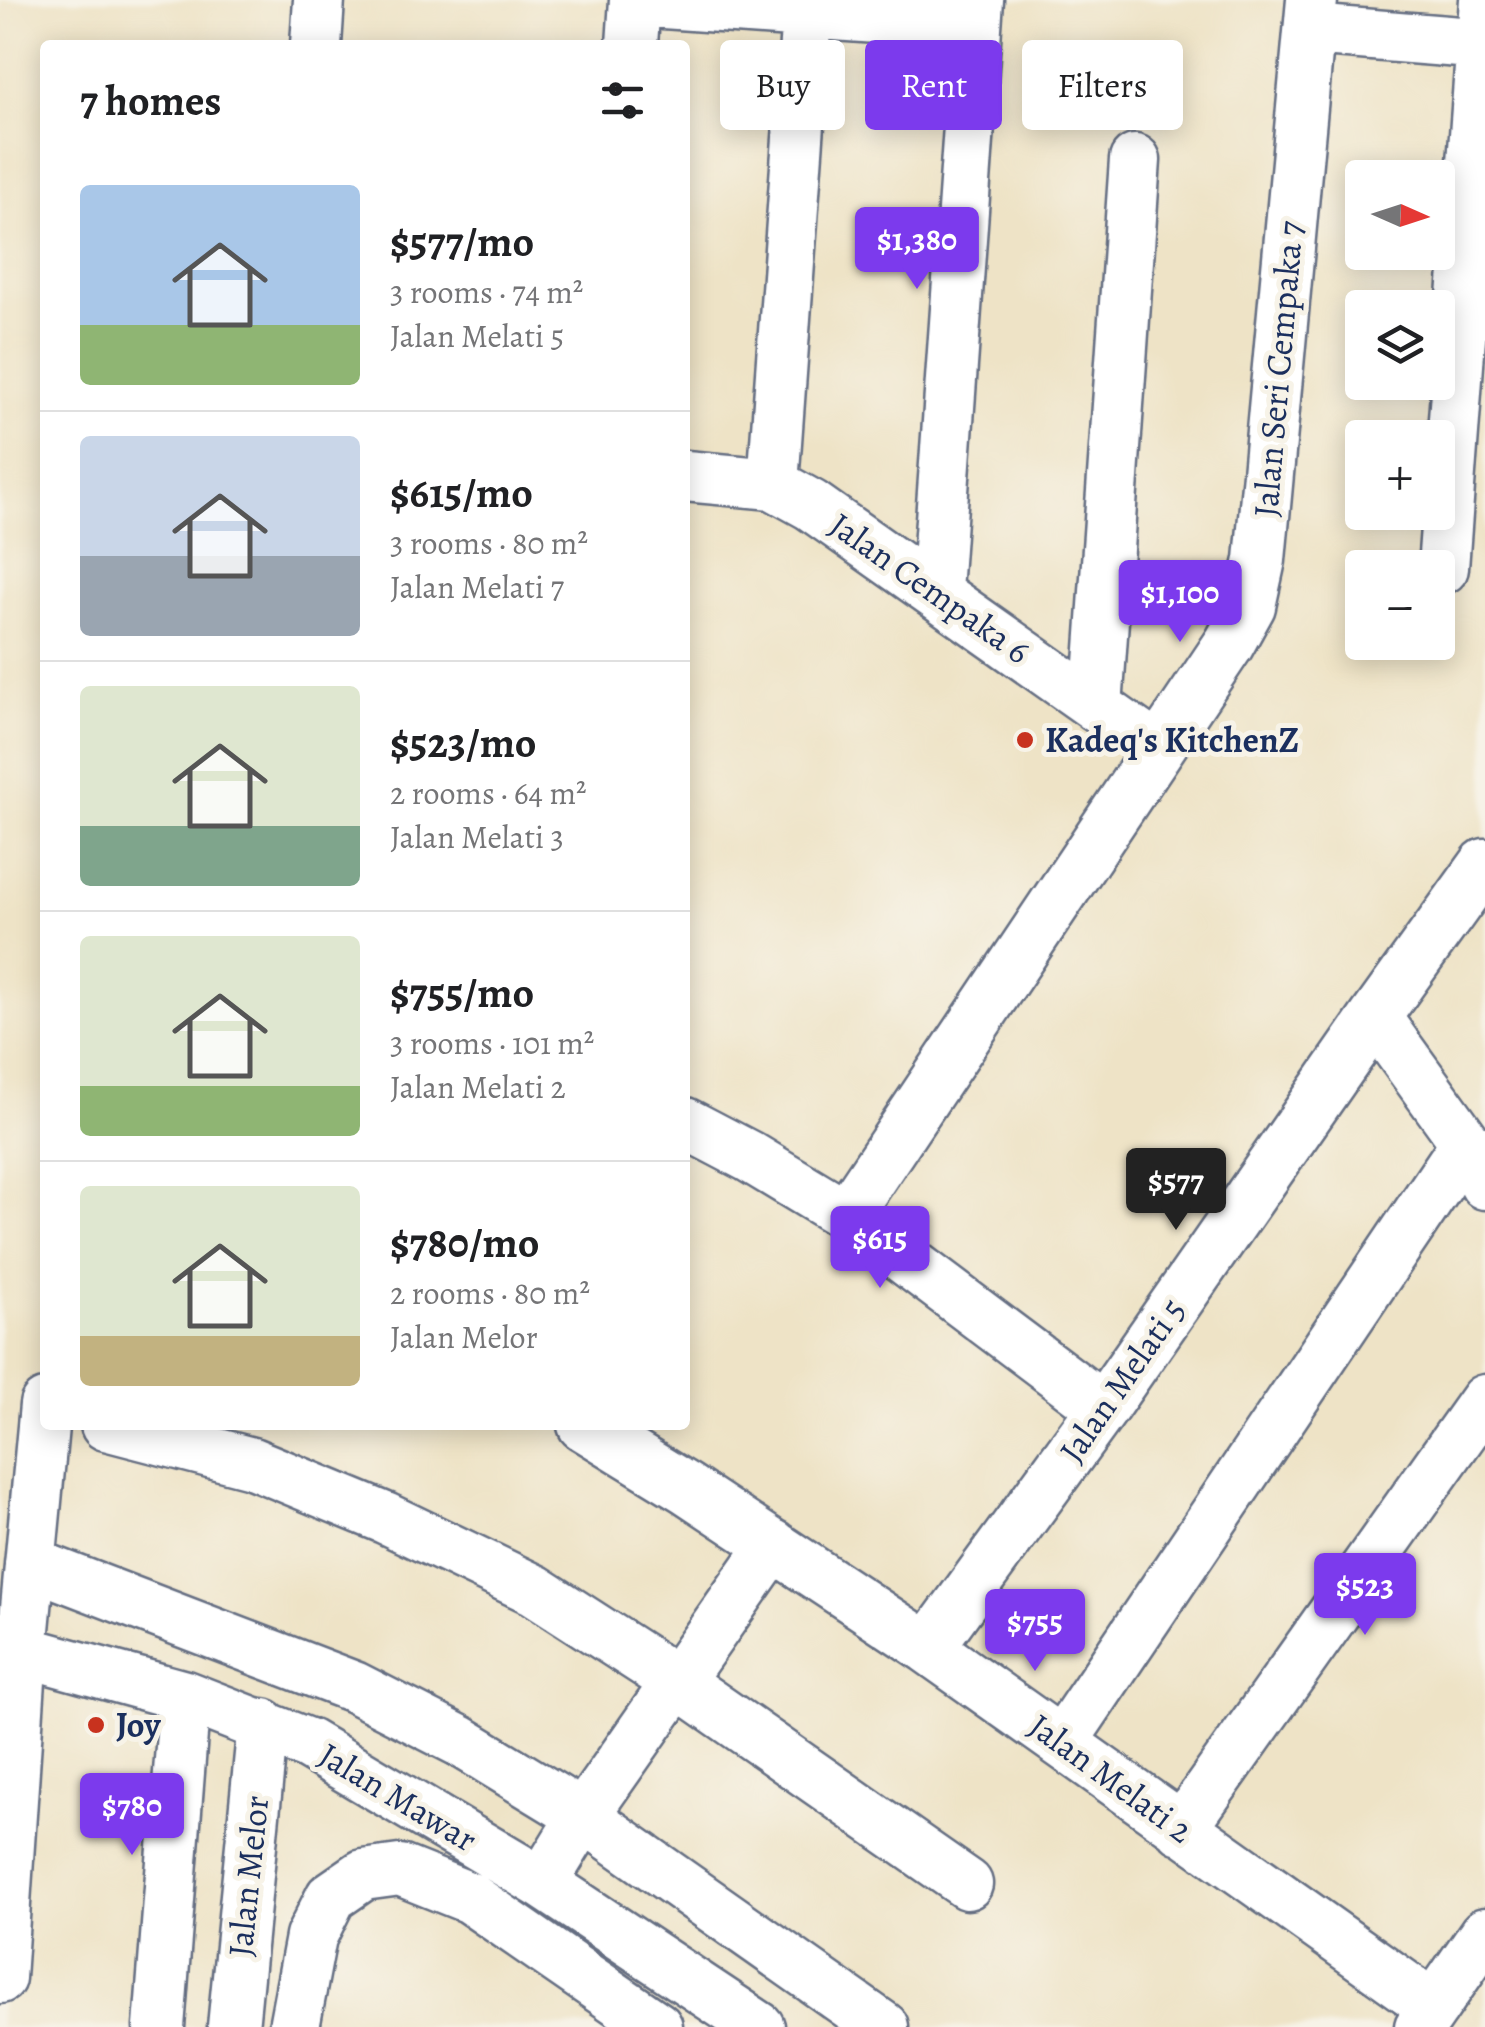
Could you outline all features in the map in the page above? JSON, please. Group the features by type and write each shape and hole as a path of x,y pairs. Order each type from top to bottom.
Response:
{"street":[{"path":"316,40 319,0"},
{"path":"632,40 635,0 977,12 936,590"},
{"path":"773,484 807,7"},
{"path":"1311,15 1484,29 1444,550"},
{"name":"Jalan Seri Cempaka 7","path":"846,1215 1250,606 1260,560 1311,15"},
{"path":"1098,707 1136,160"},
{"name":"Jalan Cempaka 6","path":"690,476 773,484 811,505 1157,748"},
{"name":"Jalan Melati 5","path":"928,1648 1103,1408 1485,864"},
{"path":"1062,1742 1475,1163 1375,1017"},
{"path":"690,1126 846,1215 1103,1408"},
{"path":"1181,1829 1485,1400"},
{"path":"0,1978 11,1650 30,1563 43,1430"},
{"path":"125,1430 252,1464 385,1518 535,1590 676,1680 968,1884"},
{"name":"Jalan Melati 2","path":"591,1430 773,1545 1062,1742 1427,2017"},
{"path":"542,1883 582,1816 773,1545"},
{"path":"30,1563 354,1688 460,1741 582,1816 883,2027"},
{"name":"Jalan Mawar","path":"11,1650 185,1696 308,1744 542,1883 759,2027"},
{"path":"159,2027 185,1696"},
{"name":"Jalan Melor","path":"233,2027 263,1724"},
{"path":"294,2027 311,1938 331,1897 364,1875 400,1870 470,1898 657,2027"},
{"path":"1427,2017 1485,1933"}],"place":[{"name":"Kadeq's KitchenZ","path":"1025,740"},
{"name":"Joy","path":"96,1725"}]}
